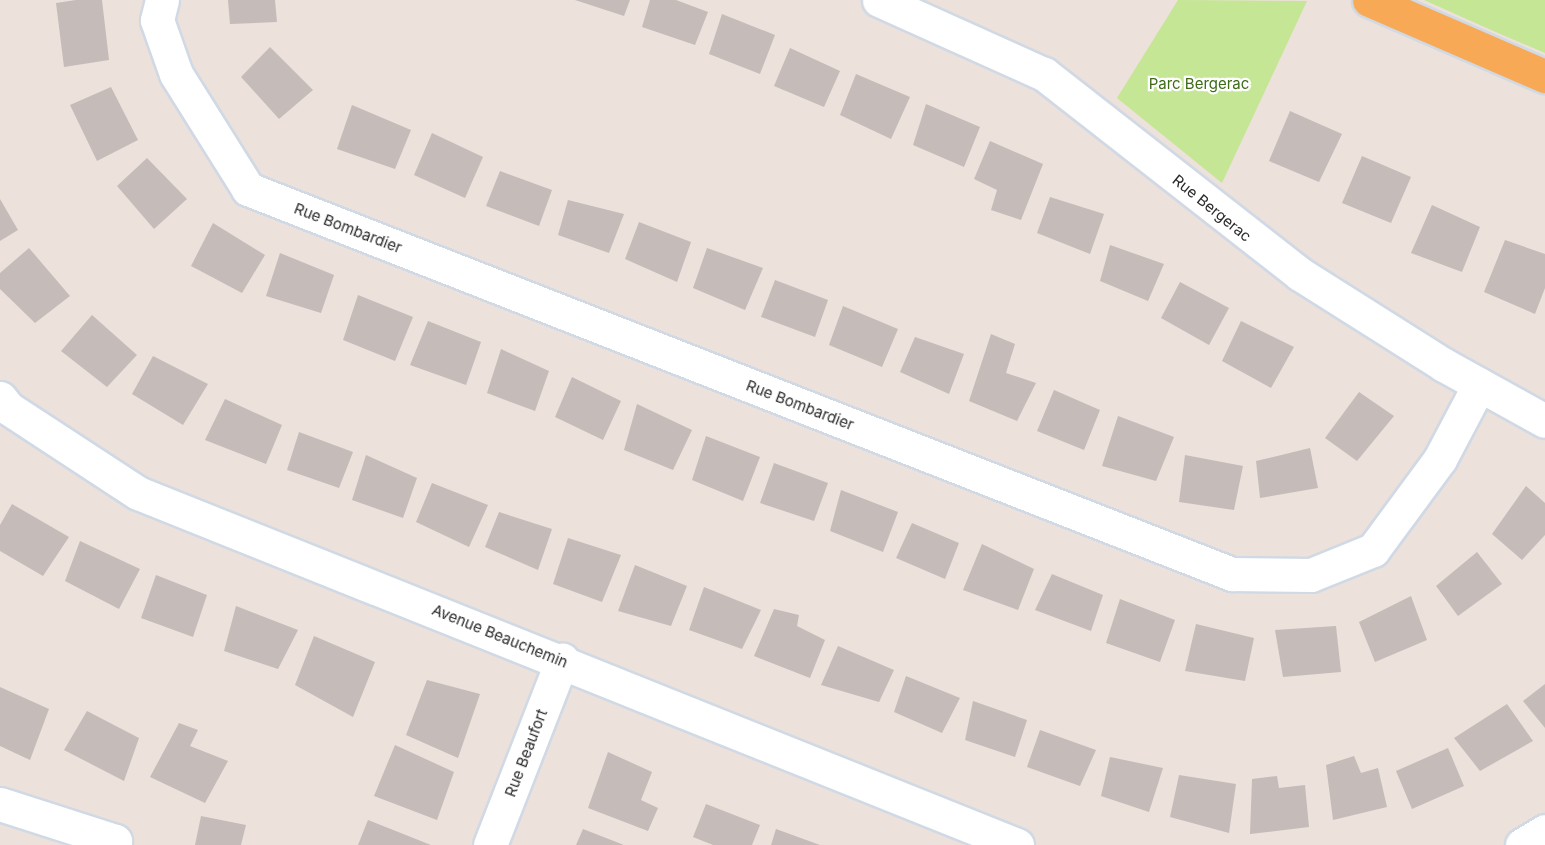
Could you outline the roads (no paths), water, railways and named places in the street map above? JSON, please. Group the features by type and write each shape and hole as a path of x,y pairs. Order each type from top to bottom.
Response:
{"main road":[{"path":"1369,0 1545,76"}],"street":[{"name":"Rue Bombardier","path":"162,0 157,20 176,74 248,189 1232,574 1311,575 1373,550 1440,459 1479,385"},
{"name":"Rue Bergerac","path":"879,0 1044,74 1274,257 1479,385 1545,421"},
{"name":"Avenue Beauchemin","path":"3,407 138,493 562,660 1017,845"},
{"name":"Rue Beaufort","path":"490,845 562,660"},
{"path":"0,804 115,841 113,845"},
{"path":"1522,845 1545,831"}],"park label":[{"name":"Parc Bergerac","path":"1199,84"}]}
